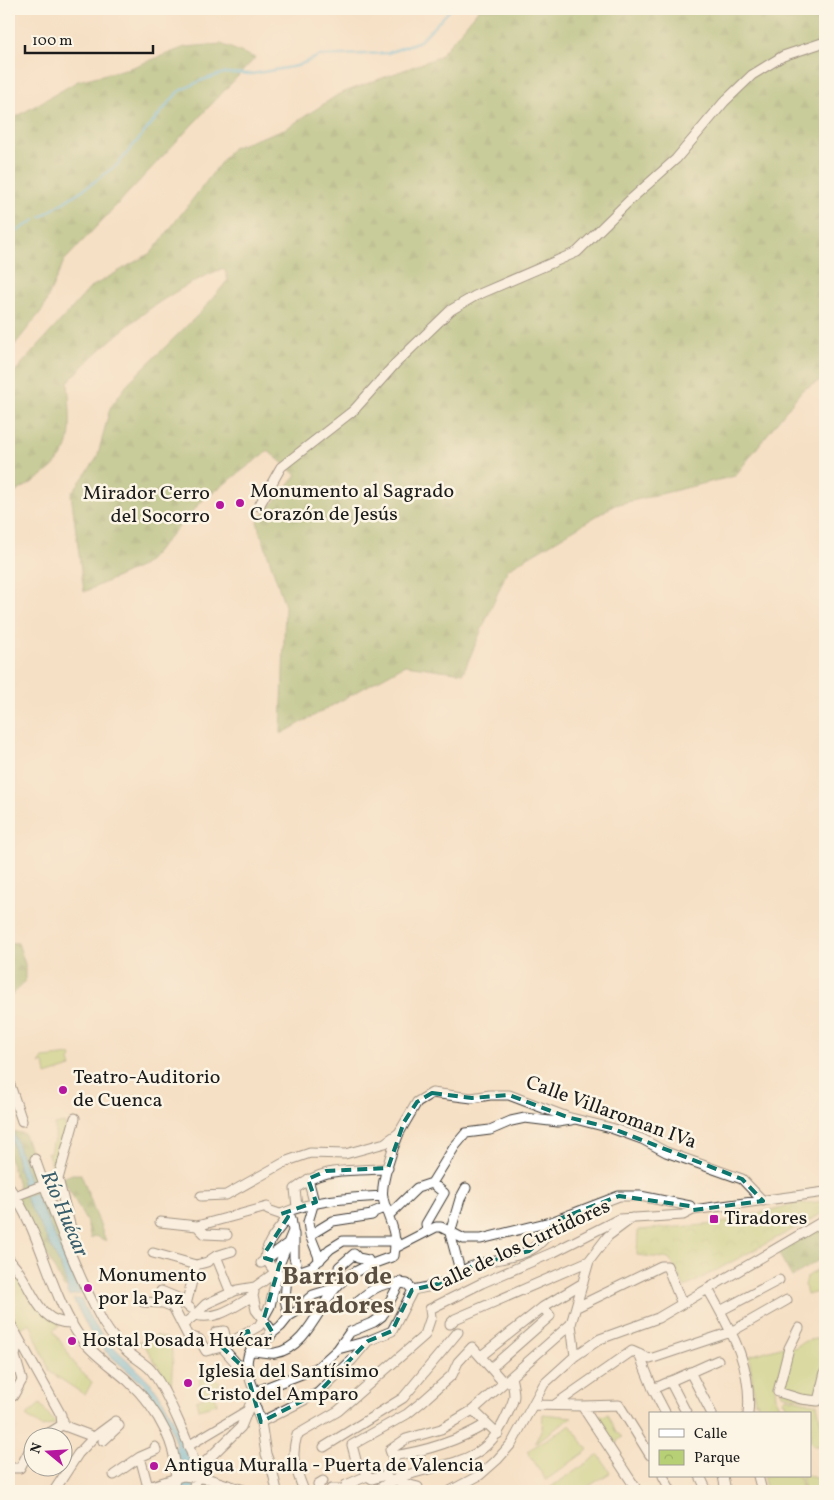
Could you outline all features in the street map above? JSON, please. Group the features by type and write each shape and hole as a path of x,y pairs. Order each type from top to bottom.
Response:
{"street":[{"path":"259,506 281,466 354,410 396,364 451,310 475,296 577,252 635,195 676,159 724,102 752,75 783,56 825,42"},
{"path":"9,1082 22,1121"},
{"name":"Calle Villaroman IVa","path":"383,1196 388,1168 399,1133 417,1102 432,1093 472,1098 509,1095 574,1119 611,1128 642,1139 666,1152 742,1179 763,1201"},
{"path":"70,1249 72,1232 58,1179 75,1118"},
{"path":"310,1235 333,1221 387,1211 417,1188 432,1184 454,1146 466,1133 490,1130 511,1121 525,1118 558,1122 574,1119"},
{"path":"201,1196 226,1195 287,1160 310,1153 345,1154 385,1143 399,1133"},
{"path":"36,1159 41,1186 93,1304 108,1331 125,1349 150,1370 167,1397 189,1448 196,1474 192,1491"},
{"path":"296,1207 294,1189 308,1179 326,1171 364,1171 388,1168"},
{"path":"308,1179 314,1202 311,1206 308,1222 310,1235 320,1260"},
{"path":"427,1231 426,1224 444,1193 432,1184"},
{"path":"18,1195 41,1186"},
{"path":"9,1187 18,1195 72,1323 90,1349 129,1382 154,1414 169,1440 180,1477 172,1491"},
{"path":"461,1274 450,1233 460,1199 466,1188"},
{"path":"576,1356 571,1324 589,1261 608,1236 634,1216 679,1215 692,1210 825,1192"},
{"path":"264,1261 272,1236 284,1215 296,1207 345,1197 383,1196 396,1232 394,1256 370,1264 336,1288 313,1295 308,1299 304,1307 289,1316 282,1326 253,1349 247,1359 246,1370 261,1422 266,1454 274,1473 276,1491"},
{"path":"293,1231 276,1275 270,1306 259,1326 224,1345 206,1351 199,1339 188,1336 182,1321 162,1291 178,1298 201,1316 224,1313 276,1275 287,1275 312,1267 330,1249 343,1241 395,1247 439,1226 464,1239 474,1239 554,1221 619,1196 640,1196 690,1206 692,1210"},
{"path":"160,1222 197,1226 260,1207 267,1207 268,1210 291,1218 293,1231 296,1236 294,1256 298,1272"},
{"name":"Calle de los Curtidores","path":"304,1491 294,1469 293,1448 297,1435 338,1411 425,1335 432,1317 430,1309 482,1283 554,1252 619,1218 634,1216"},
{"path":"450,1491 480,1475 497,1460 512,1443 544,1384 576,1356 600,1339 658,1318 825,1220"},
{"path":"338,1349 368,1341 392,1331 413,1290 450,1281 472,1266 501,1260 529,1251 548,1236 554,1221"},
{"path":"197,1226 205,1234 227,1235"},
{"path":"264,1261 287,1244"},
{"path":"152,1252 196,1265 232,1251"},
{"path":"339,1267 354,1254 358,1258 368,1260 370,1264"},
{"path":"216,1256 231,1293"},
{"path":"9,1259 20,1272 45,1314 60,1324 72,1323"},
{"path":"264,1261 276,1275"},
{"path":"450,1324 455,1319 589,1261"},
{"path":"186,1305 196,1265"},
{"path":"577,1307 661,1266 667,1266 682,1304"},
{"path":"287,1275 285,1300 289,1316"},
{"path":"720,1310 779,1280"},
{"path":"384,1313 378,1308 358,1301 371,1289 383,1283 400,1282 408,1284 413,1290"},
{"path":"196,1474 241,1427 245,1412 253,1395 311,1372 338,1349 350,1332 374,1322 384,1313 400,1282"},
{"path":"480,1356 543,1307 583,1283"},
{"path":"253,1349 274,1353 291,1346 313,1322 336,1288"},
{"path":"708,1289 731,1332 747,1375 748,1412"},
{"path":"182,1321 197,1313 206,1304 231,1293 254,1292"},
{"path":"254,1292 256,1310 270,1328 270,1335"},
{"path":"556,1404 632,1351 650,1358 731,1332 787,1300"},
{"path":"143,1302 163,1303 173,1307"},
{"path":"490,1368 550,1316 543,1307"},
{"path":"9,1321 18,1342 58,1407 62,1426"},
{"path":"395,1480 390,1450 406,1439 441,1429 473,1410 571,1324"},
{"path":"799,1328 789,1348 778,1392 801,1400 818,1401 825,1372"},
{"path":"216,1332 224,1331 224,1345 236,1363 246,1370"},
{"path":"248,1331 253,1349"},
{"path":"324,1448 402,1398 458,1332"},
{"path":"261,1422 318,1393 352,1360 368,1341"},
{"path":"13,1396 22,1380 15,1356 18,1342"},
{"path":"366,1476 364,1466 357,1464 352,1445 418,1406 452,1375 458,1362 472,1347 490,1368 507,1380 516,1396 498,1434 489,1446 449,1464 395,1480 374,1491"},
{"path":"639,1354 652,1389 665,1412"},
{"path":"652,1389 718,1360"},
{"path":"690,1372 711,1412"},
{"path":"670,1381 686,1412"},
{"path":"50,1389 66,1411 62,1426"},
{"path":"533,1405 619,1406 649,1453"},
{"path":"582,1406 635,1487 630,1491"},
{"path":"473,1410 498,1434"},
{"path":"189,1448 245,1412"},
{"path":"54,1491 78,1454 94,1437 114,1422 119,1426 104,1441"},
{"path":"392,1456 424,1451 448,1444 486,1424"},
{"path":"58,1428 62,1426 94,1437"},
{"path":"114,1475 140,1457 156,1450 155,1447"},
{"path":"140,1457 146,1489 180,1477 196,1474 247,1491"},
{"path":"9,1468 20,1468 22,1464"},
{"path":"366,1476 372,1479 386,1475 419,1489"},
{"path":"332,1491 332,1489 346,1490 346,1485 366,1476"},
{"path":"664,1478 672,1491"},
{"path":"701,1478 707,1491"},
{"path":"723,1478 726,1491"},
{"path":"759,1478 762,1491"},
{"path":"320,1491 318,1484 323,1481"},
{"path":"405,1491 419,1489"}],"highlighted area":[{"path":"432,1093 472,1098 509,1095 567,1117 611,1128 742,1179 763,1201 693,1210 690,1206 619,1196 554,1221 547,1236 529,1251 472,1266 450,1281 412,1290 392,1331 368,1341 318,1393 261,1422 246,1370 222,1347 248,1331 251,1343 274,1335 264,1318 280,1263 265,1258 266,1251 288,1217 281,1214 316,1202 308,1179 326,1171 388,1168 404,1122 417,1102"}],"green space":[{"path":"479,9 825,9 825,378 802,390 735,476 615,505 508,569 463,673 405,665 281,734 285,606 257,522 297,475 268,451 202,501 144,565 84,592 71,494 97,458 110,408 130,381 201,312 228,280 224,268 180,289 140,316 102,348 68,382 70,427 68,444 65,451 47,472 9,496 9,378 91,287 152,252 232,148 287,128 339,94 439,57"},
{"path":"221,44 255,58 64,261 43,309 9,352 9,121 78,81 133,67 185,47"},
{"path":"9,943 18,943 25,964 25,981 9,998"},
{"path":"71,1055 72,1058 69,1060 71,1067 46,1075 44,1063 39,1064 43,1058"},
{"path":"64,1123 67,1130 55,1173 47,1152 50,1153 52,1143 55,1141 55,1125"},
{"path":"9,1130 24,1134 82,1290 64,1287 15,1196 21,1194 9,1157"},
{"path":"72,1174 81,1174 106,1241 96,1236 91,1239 87,1223 63,1178"},
{"path":"825,1201 825,1212 685,1287 670,1259 637,1255 638,1230 718,1224 790,1205"},
{"path":"825,1220 825,1256 792,1277 776,1249"},
{"path":"9,1264 60,1326 53,1330 78,1369 92,1382 85,1395 50,1372 30,1323 20,1328 9,1316"},
{"path":"825,1264 825,1290 807,1295 805,1286 807,1277"},
{"path":"155,1335 169,1339 173,1358 171,1386 146,1348 137,1342 155,1339"},
{"path":"825,1337 825,1372 818,1401 782,1394 778,1383 775,1385 776,1398 783,1412 756,1412 758,1402 755,1402 749,1356 787,1345 794,1348 805,1341"},
{"path":"204,1362 220,1383 211,1394 215,1394 217,1404 198,1409 196,1400 209,1395 199,1393 201,1368"},
{"path":"786,1397 817,1404 824,1438 819,1446 812,1444 812,1412 790,1412 783,1400"},
{"path":"40,1404 56,1424 42,1427 26,1416"},
{"path":"543,1414 572,1417 535,1443 542,1428"},
{"path":"608,1414 616,1432 622,1437 617,1441 616,1448 596,1418"},
{"path":"570,1425 588,1450 546,1480 527,1451"},
{"path":"599,1455 610,1473 581,1491 545,1491"},
{"path":"812,1477 823,1481 824,1489 821,1491 804,1491 801,1478"},
{"path":"764,1478 799,1478 802,1491 767,1491"}],"water":[{"path":"9,1118 31,1186 23,1189 9,1127"},
{"path":"35,1193 81,1294 69,1296 67,1293 67,1285 58,1261 25,1197"},
{"path":"73,1299 81,1299 94,1324 102,1334 154,1387 174,1421 191,1468 183,1469 170,1426 144,1385 107,1353 90,1332"}],"waterway":[{"path":"41,217 118,164 178,92 200,81 224,73 252,74 297,66 319,56 388,53 420,41 451,9"},
{"path":"9,236 35,220"},
{"name":"Río Huécar","path":"182,1450 190,1473 186,1491"}],"place":[{"name":"Monumento al Sagrado Corazón de Jesús","path":"240,503"},
{"name":"Mirador Cerro del Socorro","path":"220,505"},
{"name":"Teatro-Auditorio de Cuenca","path":"63,1090"},
{"name":"Tiradores","path":"714,1219"},
{"name":"Monumento por la Paz","path":"88,1288"},
{"name":"Hostal Posada Huécar","path":"72,1341"},
{"name":"Iglesia del Santísimo Cristo del Amparo","path":"188,1383"},
{"name":"Antigua Muralla - Puerta de Valencia","path":"154,1466"}],"district":[{"name":"Barrio de Tiradores","path":"337,1292"}]}
